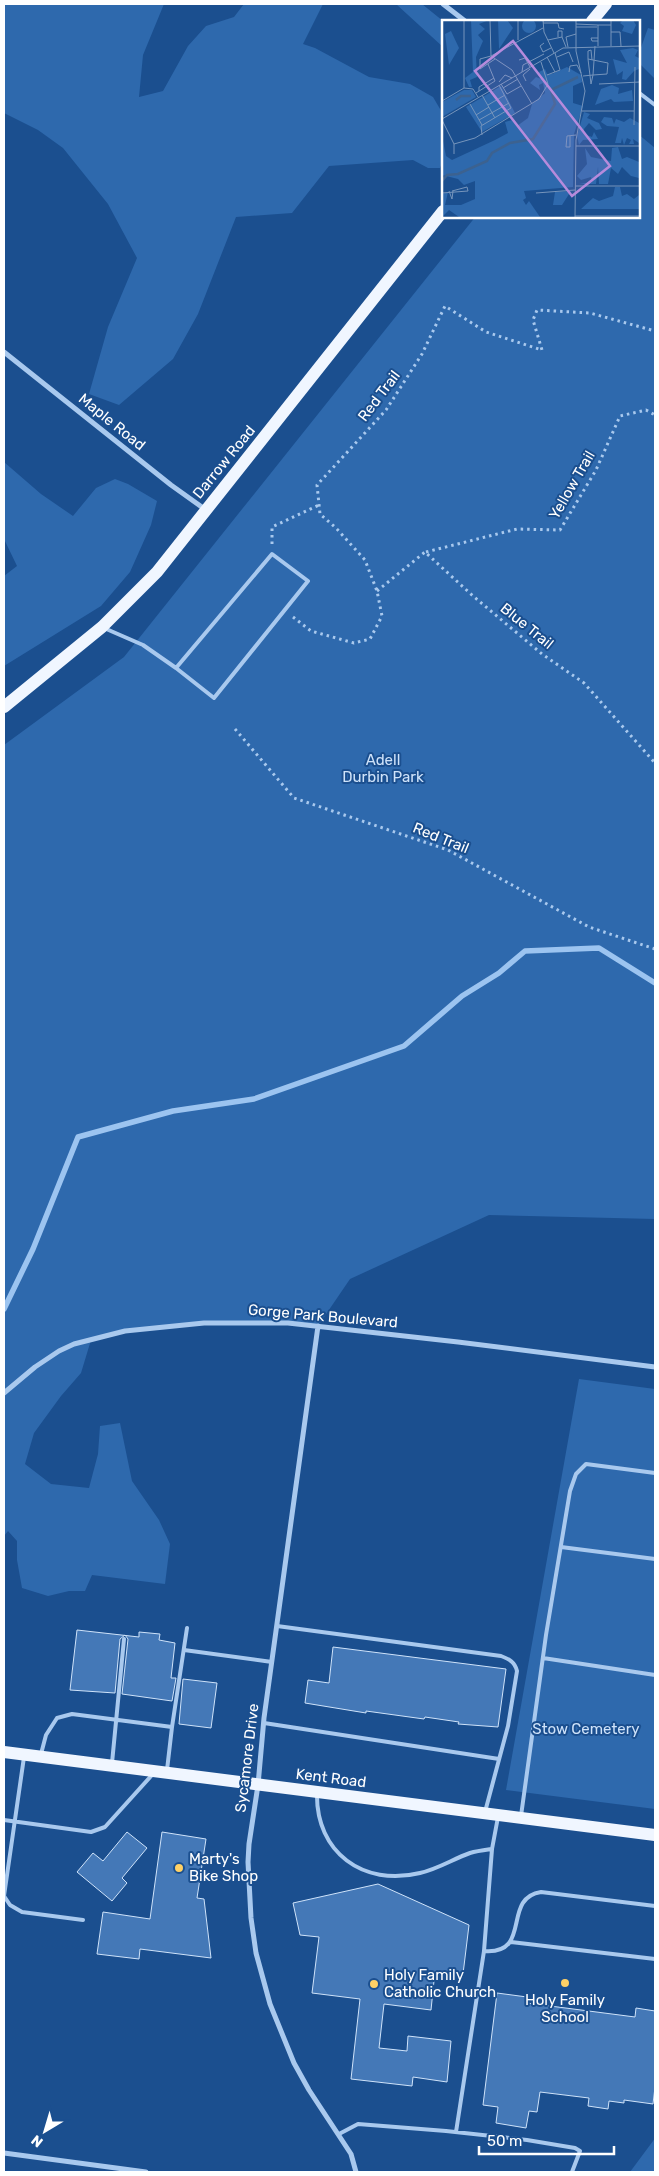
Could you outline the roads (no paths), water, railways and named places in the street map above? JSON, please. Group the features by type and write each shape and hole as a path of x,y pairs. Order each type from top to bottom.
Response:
{"main road":[{"path":"593,20 606,4"},
{"name":"Darrow Road","path":"4,707 102,626 157,572 442,212"},
{"name":"Kent Road","path":"4,1752 258,1786 655,1835"}],"street":[{"path":"443,4 464,20"},
{"name":"Maple Road","path":"4,352 171,485 206,510"},
{"name":"Gorge Park Boulevard","path":"4,1393 35,1367 59,1351 82,1342 125,1332 222,1322 288,1323 318,1326 655,1368"},
{"name":"Sycamore Drive","path":"318,1326 264,1723 248,1862 251,1918 260,1970 270,2004 294,2064 308,2090 351,2154 356,2172"},
{"path":"4,2153 146,2172"}],"lane":[{"path":"639,93 655,105"},
{"path":"102,626 143,645 214,698 308,581 272,554 176,668"},
{"path":"520,1818 570,1491 576,1474 586,1464 655,1473"},
{"path":"561,1547 655,1559"},
{"path":"277,1626 501,1656 510,1660 517,1670 508,1726 484,1814"},
{"path":"4,1820 91,1832 98,1830 105,1827 161,1772 172,1727 187,1628"},
{"path":"111,1765 124,1639"},
{"path":"184,1650 272,1662"},
{"path":"543,1658 655,1674"},
{"path":"40,1756 46,1735 57,1718 72,1714 172,1727"},
{"path":"264,1723 499,1759"},
{"path":"25,1754 4,1896 10,1905 22,1912 83,1920"},
{"path":"317,1793 316,1812 320,1825 333,1849 348,1862 363,1871 383,1875 418,1874 435,1869 470,1853 492,1849"},
{"path":"456,2132 484,1951 492,1849 499,1816"},
{"path":"484,1951 500,1951 507,1948 511,1942 522,1903 528,1895 535,1892 655,1906"},
{"path":"511,1942 655,1959"},
{"path":"339,2134 358,2124 527,2140 575,2148 580,2151 572,2172"}],"waterway":[{"path":"4,1309 33,1249 78,1137 173,1111 254,1099 404,1046 462,996 499,973 525,951 599,948 655,983"}],"place":[{"name":"Marty's Bike Shop","path":"179,1868"},
{"name":"Holy Family School","path":"565,1983"},
{"name":"Holy Family Catholic Church","path":"374,1984"}],"park label":[{"name":"Adell Durbin Park","path":"383,768"},
{"name":"Stow Cemetery","path":"586,1729"}]}
